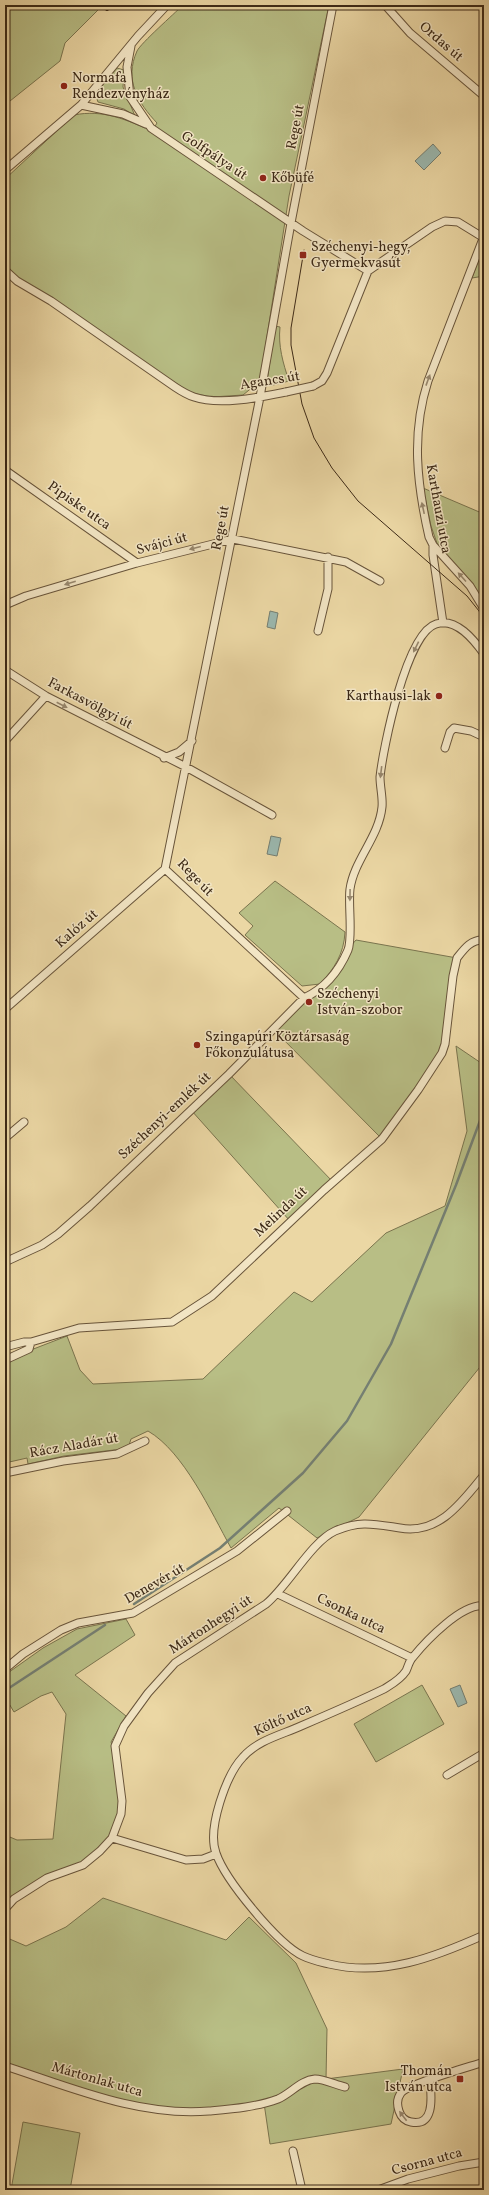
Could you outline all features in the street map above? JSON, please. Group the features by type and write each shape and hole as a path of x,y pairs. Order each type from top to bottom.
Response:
{"street":[{"path":"5,170 80,105 167,5"},
{"name":"Rege út","path":"304,998 165,869 233,539 333,5"},
{"name":"Ordas út","path":"385,5 410,33 484,96"},
{"name":"Golfpálya út","path":"131,46 127,72 130,97 148,125 162,137 291,223 368,271"},
{"name":"Golfpálya út","path":"80,105 123,114 148,125"},
{"path":"368,271 432,227 445,221 458,222 484,237"},
{"name":"Karthauzi utca","path":"443,623 433,555 433,545 427,528 417,475 416,448 419,417 428,381 484,237"},
{"name":"Agancs út","path":"5,270 17,281 51,301 187,394 208,400 260,397 313,386 322,381 328,373 368,271"},
{"name":"Pipiske utca","path":"5,470 137,563"},
{"name":"Svájci út","path":"5,606 26,596 137,563 233,539 328,557 346,562 380,581"},
{"path":"433,545 470,586 484,609"},
{"path":"318,631 328,589 328,557"},
{"path":"443,623 459,628 467,634 484,654"},
{"name":"Széchenyi-emlék út","path":"5,1262 42,1245 90,1206 228,1074 304,998 316,992 335,973 349,948 350,888 357,868 381,817 383,806 380,779 384,749 398,691 422,635 436,624 443,623"},
{"name":"Farkasvölgyi út","path":"5,670 46,696 164,758 186,767 272,815"},
{"path":"5,741 46,696"},
{"path":"445,748 450,732 454,728 471,731 484,737"},
{"path":"164,758 179,752 192,741"},
{"name":"Kalóz út","path":"5,1009 165,869"},
{"name":"Melinda út","path":"5,1347 24,1342 31,1342 79,1328 172,1322 212,1296 324,1190 382,1139 430,1073 442,1053 445,1044 452,983 457,958 464,948 472,942 484,940"},
{"path":"5,1138 24,1122"},
{"path":"5,1360 29,1349 31,1342"},
{"name":"Rácz Aladár út","path":"5,1473 62,1461 117,1454 145,1441"},
{"name":"Mártonhegyi út","path":"5,1909 14,1900 47,1878 83,1865 100,1851 112,1838 121,1814 122,1801 116,1746 124,1726 148,1693 175,1663 244,1620 278,1594 300,1564 326,1537 333,1532 364,1523 378,1524 401,1529 423,1528 441,1520 456,1510 484,1474"},
{"name":"Denevér út","path":"5,1669 23,1654 61,1630 78,1623 133,1613 237,1551 287,1511"},
{"name":"Csonka utca","path":"278,1594 412,1658"},
{"name":"Költő utca","path":"216,1854 215,1831 218,1808 229,1778 243,1756 256,1746 277,1735 384,1689 397,1681 405,1672 412,1658 458,1613 470,1607 484,1606"},
{"path":"446,1775 484,1753"},
{"path":"112,1838 186,1860 203,1859 216,1854 241,1894 283,1940 303,1956 330,1964 365,1968 417,1962 446,1953 484,1935"},
{"path":"430,2080 431,2105 428,2116 419,2122 408,2122 403,2118 398,2107 398,2099 406,2088 430,2080 484,2062"},
{"name":"Mártonlak utca","path":"5,2066 121,2103 175,2112 209,2111 265,2103 280,2098 297,2086 315,2079 345,2087"},
{"path":"293,2150 302,2190"},
{"name":"Csorna utca","path":"378,2190 415,2177 484,2162"}],"green space":[{"path":"5,5 103,5 65,43 60,61 5,105"},
{"path":"183,5 329,5 289,196 260,381 243,395 212,397 191,393 16,278 5,265 5,179 74,115 95,113 105,115 133,123 152,131 157,123 144,107 135,90 132,72 133,62 140,47"},
{"path":"117,68 124,70 123,87 135,116 124,109 98,102 95,94"},
{"path":"479,258 484,259 484,276 472,278"},
{"path":"275,326 280,327 282,354 289,381 273,385 267,382"},
{"path":"423,488 484,514 484,605 438,546 431,526"},
{"path":"275,881 345,932 343,947 337,961 330,973 320,984 302,986 245,935 253,926 239,913"},
{"path":"356,940 457,958 445,1044 382,1139 273,1029 322,987"},
{"path":"456,1046 484,1065 484,1362 359,1517 317,1538 279,1508 231,1548 196,1484 185,1468 161,1441 148,1431 131,1439 129,1445 122,1449 64,1456 28,1464 27,1458 5,1463 5,1360 67,1336 80,1370 93,1384 203,1379 294,1292 312,1302 386,1233 445,1206 467,1131"},
{"path":"229,1074 333,1182 290,1221 191,1110"},
{"path":"126,1619 135,1635 75,1675 126,1716 111,1742 116,1755 122,1801 112,1838 83,1865 47,1878 5,1909 5,1835 17,1840 53,1839 66,1714 52,1692 41,1696 14,1712 5,1697 5,1675 43,1648 77,1629"},
{"path":"422,1685 444,1724 376,1762 354,1724"},
{"path":"103,1898 226,1940 249,1917 296,1963 327,2029 326,2079 403,2069 391,2124 270,2144 264,2103 209,2111 121,2103 5,2066 5,1937 26,1946 66,1927"},
{"path":"23,2122 80,2133 70,2190 11,2190"}],"water":[{"path":"433,144 441,153 424,170 415,161"},
{"path":"270,611 278,613 275,629 267,627"},
{"path":"271,836 281,838 277,856 267,854"},
{"path":"460,1685 467,1703 458,1707 450,1689"}],"waterway":[{"path":"134,1604 220,1548 303,1473 347,1421 391,1344 456,1185 484,1110"},
{"path":"6,1690 105,1625"}],"tram line":[{"path":"304,250 291,328 291,345 302,404 314,438 332,468 358,501 467,596 479,611 484,621"}],"railway":[{"path":"107,9 111,5"}],"place":[{"name":"Normafa Rendezvényház","path":"64,86"},
{"name":"Kőbüfé","path":"263,178"},
{"name":"Széchenyi-hegy, Gyermekvasút","path":"303,255"},
{"name":"Karthausi-lak","path":"439,696"},
{"name":"Széchenyi István-szobor","path":"309,1002"},
{"name":"Szingapúri Köztársaság Főkonzulátusa","path":"197,1045"},
{"name":"Thomán István utca","path":"460,2079"}]}
